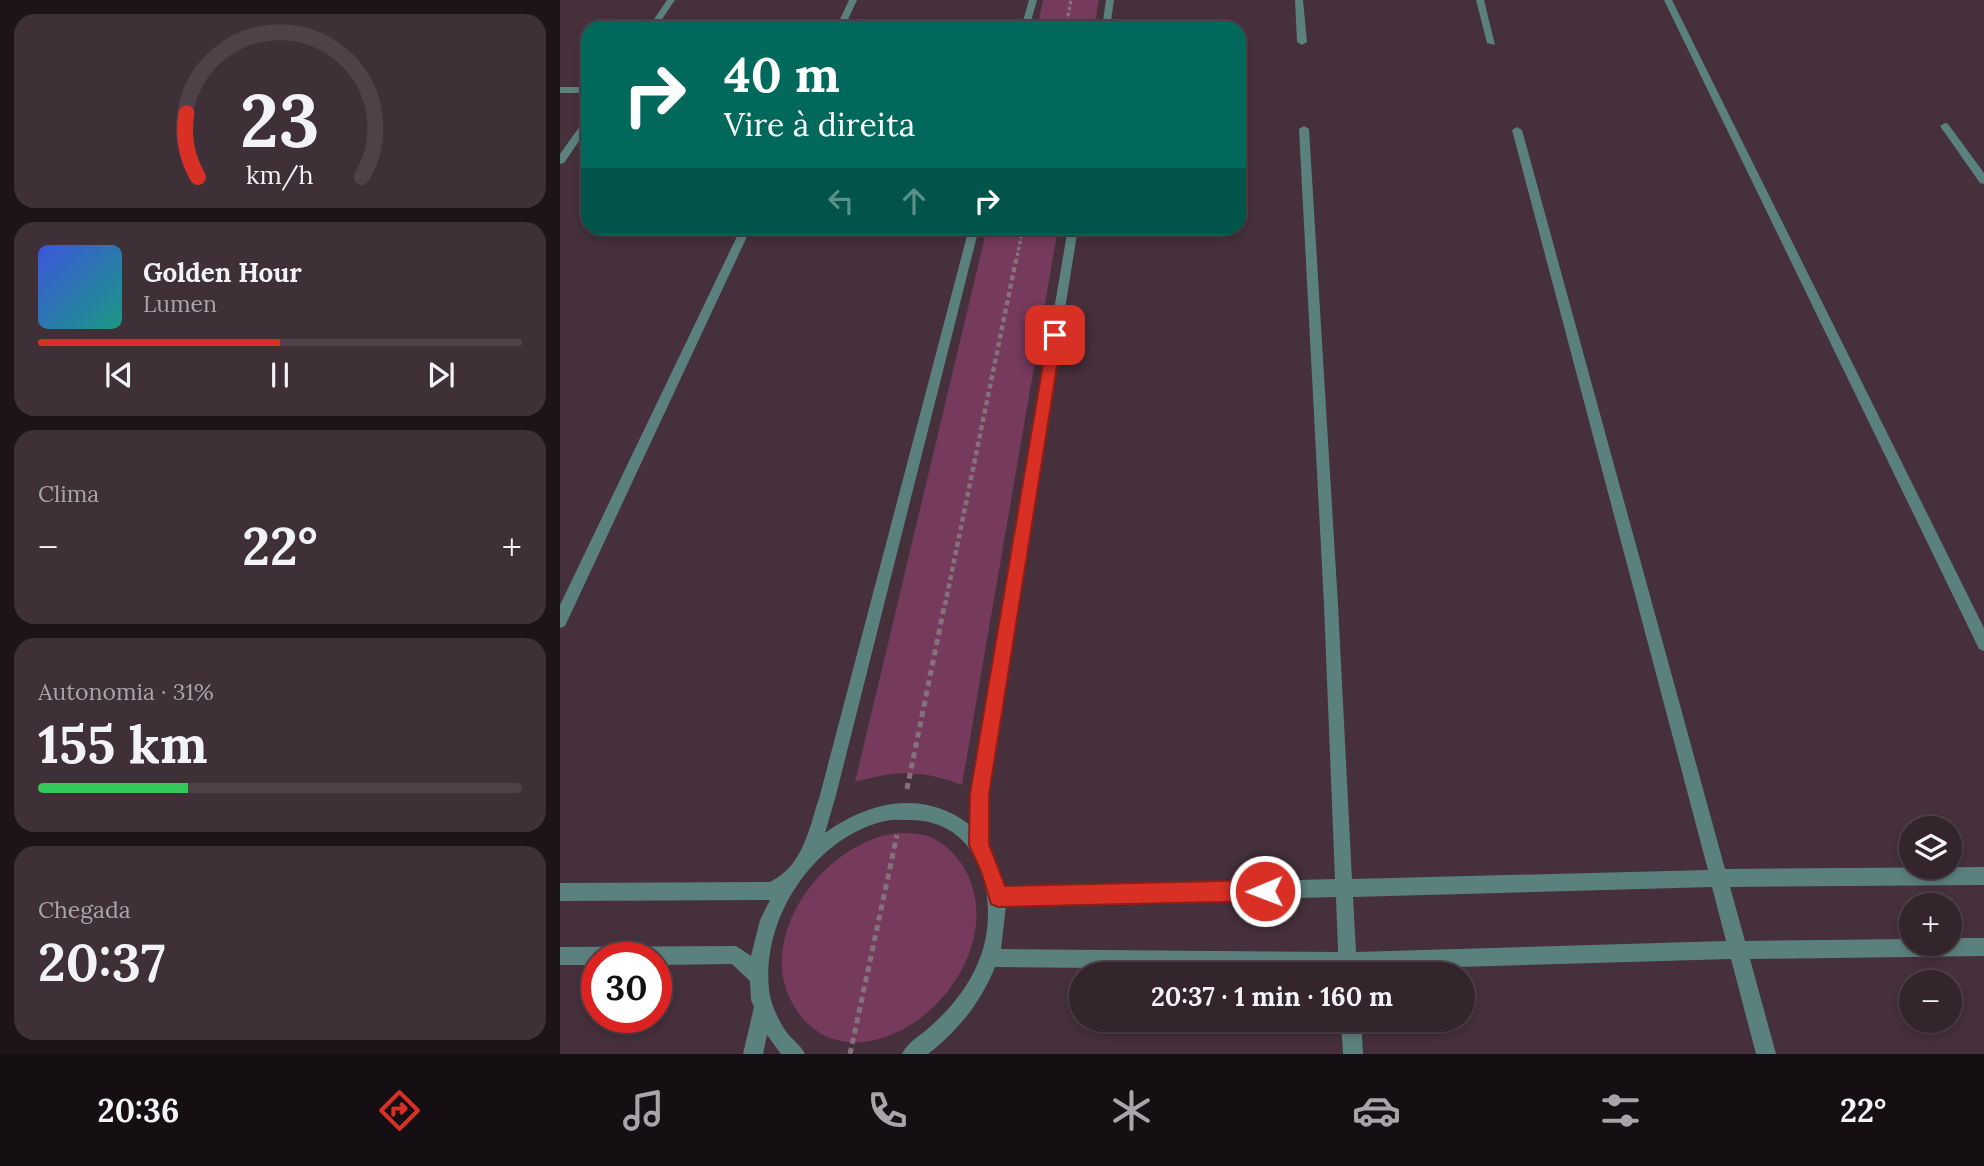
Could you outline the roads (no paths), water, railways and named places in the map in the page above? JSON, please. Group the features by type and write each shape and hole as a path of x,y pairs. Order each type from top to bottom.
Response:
{"street":[{"path":"657,21 671,0"},
{"path":"843,21 853,0"},
{"path":"1028,21 1032,0"},
{"path":"1107,21 1110,0"},
{"path":"1299,0 1302,42"},
{"path":"1480,0 1492,43"},
{"path":"1668,0 1984,644"},
{"path":"560,90 581,90"},
{"path":"1945,126 1984,181"},
{"path":"1304,128 1348,962"},
{"path":"1517,130 1766,1054"},
{"path":"560,161 581,131"},
{"path":"560,621 743,235"},
{"path":"808,856 828,795 972,235"},
{"path":"979,845 979,794 1072,235"},
{"path":"795,1054 776,1033 764,1006 759,976 762,943 772,911 788,882 808,856 833,835 860,820 902,809 939,815 961,827 979,845 991,869 998,897 997,928 990,958 976,988 934,1046 912,1054"},
{"path":"998,897 1720,878 1984,876"},
{"path":"560,892 771,891 788,882"},
{"path":"1475,962 1739,950 1984,947"},
{"path":"560,956 736,955 759,976"},
{"path":"990,958 1133,962"},
{"path":"753,1054 764,1006"},
{"path":"1352,1032 1353,1054"}]}
